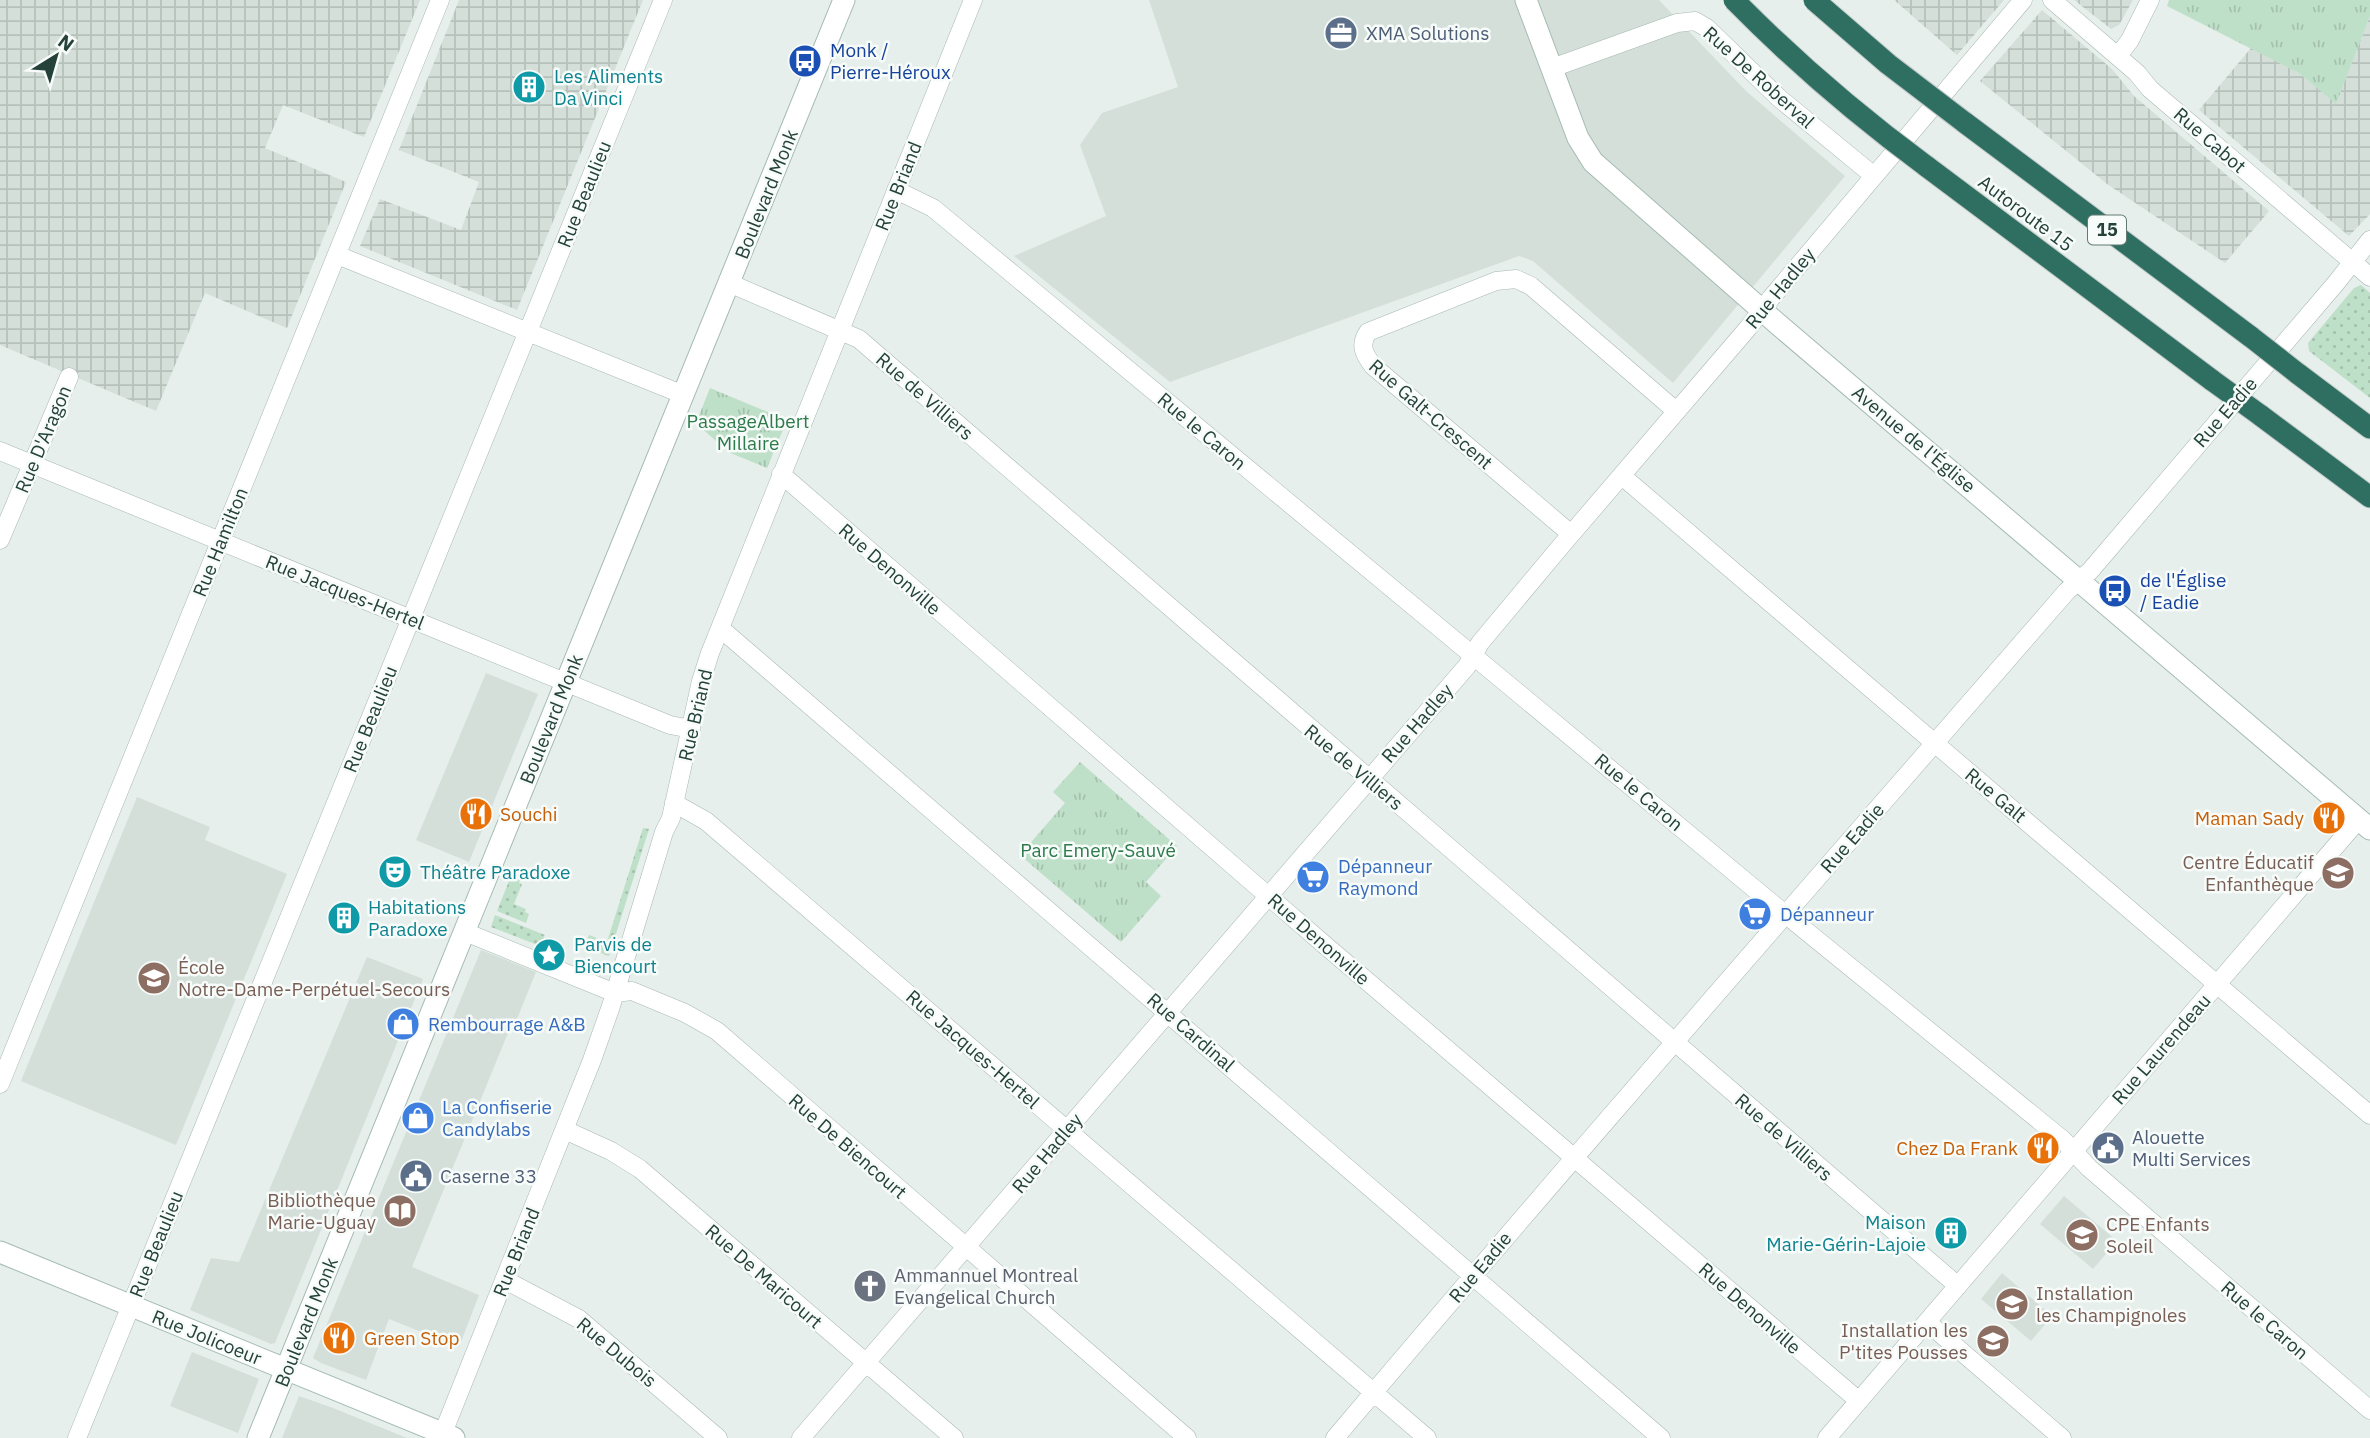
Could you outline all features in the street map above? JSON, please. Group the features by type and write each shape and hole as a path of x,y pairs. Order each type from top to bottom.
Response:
{"highway":[{"name":"Autoroute 15","path":"1734,0 1832,94 2370,497"},
{"name":"Autoroute 15","path":"1814,0 1888,64 2370,428"}],"street":[{"name":"Rue Hamilton","path":"0,1084 440,0"},
{"name":"Rue Beaulieu","path":"77,1438 663,0"},
{"name":"Boulevard Monk","path":"258,1438 845,0"},
{"name":"Rue Briand","path":"446,1437 565,1130 615,992 674,803 701,681 720,628 973,0"},
{"name":"Avenue de l'Église","path":"1526,0 1586,155 2079,580 2366,818"},
{"name":"Rue Hadley","path":"801,1438 1467,666 1480,643 2023,0"},
{"name":"Rue Cabot","path":"2052,0 2137,73 2150,89 2370,277"},
{"path":"2118,56 2130,40 2150,0"},
{"name":"Rue De Roberval","path":"1552,68 1676,23 1695,22 1707,28 1779,97 1874,176"},
{"name":"Rue le Caron","path":"896,190 933,208 1787,915 2062,1139 2089,1168 2370,1410"},
{"name":"Rue Eadie","path":"1335,1438 1574,1157 1934,743 2067,591 2090,570 2370,240"},
{"path":"337,254 684,394"},
{"name":"Rue Galt-Crescent","path":"1571,534 1373,366 1362,344 1368,332 1496,281 1516,279 1531,286 1676,411"},
{"name":"Rue de Villiers","path":"729,283 859,339 1958,1286"},
{"name":"Rue D'Aragon","path":"0,540 69,377"},
{"name":"Rue Jacques-Hertel","path":"0,452 670,725 691,729"},
{"name":"Rue Denonville","path":"781,474 1858,1401"},
{"name":"Rue Galt","path":"1622,476 2370,1115"},
{"name":"Rue Cardinal","path":"720,628 1661,1438"},
{"name":"Rue Jacques-Hertel","path":"674,803 706,821 1427,1438"},
{"name":"Rue Laurendeau","path":"1827,1438 2217,984 2366,818"},
{"name":"Rue De Biencourt","path":"465,932 615,992 632,991 685,1013 717,1031 1187,1438"},
{"name":"Rue De Maricourt","path":"565,1130 618,1155 640,1169 954,1438"},
{"name":"Rue Jolicoeur","path":"0,1252 446,1437"},
{"name":"Rue Dubois","path":"505,1280 579,1319 718,1438"},
{"path":"1927,1322 2062,1438"}],"shaded area":[{"path":"0,0 420,0 364,137 283,105 265,148 346,182 287,328 205,293 156,411 0,345"},
{"path":"459,0 643,0 517,310 360,246 380,199 461,230 479,182 399,150"},
{"path":"1149,0 1659,0 1746,91 1845,176 1673,383 1533,261 1519,256 1170,382 1014,256 1106,216 1080,145 1102,113 1178,87"},
{"path":"1894,0 2004,0 1957,55"},
{"path":"2074,0 2133,0 2119,25 2111,29"},
{"path":"2042,10 2112,69 2134,96 2269,211 2225,263 2107,184 1980,81"},
{"path":"2370,16 2370,214 2349,236 2199,110 2251,48 2299,73 2336,103"},
{"path":"486,673 538,694 469,862 416,840"},
{"name":"École Notre-Dame-Perpétuel-Secours","path":"137,797 210,827 205,840 287,874 176,1145 21,1081"},
{"path":"481,950 536,972 515,1024 508,1033 412,1267 479,1295 459,1347 389,1319 366,1380 313,1358"},
{"path":"367,957 423,979 275,1343 271,1344 190,1310 211,1258 239,1262"},
{"name":"CPE Enfants Soleil","path":"2064,1196 2117,1241 2093,1269 2040,1224"},
{"name":"Installation les Champignoles","path":"2002,1273 2052,1316 2031,1341 1981,1299"},
{"path":"192,1352 259,1379 238,1433 170,1406"},
{"path":"299,1396 333,1408 407,1438 282,1438"}],"green space":[{"path":"2169,0 2370,0 2370,16 2336,104 2299,73 2167,6"},
{"path":"2361,285 2370,293 2370,398 2309,351 2308,343 2354,288"},
{"name":"PassageAlbert Millaire","path":"710,388 787,420 767,468 728,452 696,423"},
{"name":"Parc Emery-Sauvé","path":"1080,762 1177,846 1146,882 1161,896 1121,942 1020,855 1065,803 1053,792"},
{"path":"643,828 649,829 609,956 584,947 589,935 607,942"},
{"path":"511,876 522,884 514,904 526,909 525,912 529,914 526,923 497,911"},
{"path":"495,915 545,935 540,946 491,927"}],"place":[{"name":"XMA Solutions","path":"1341,33"},
{"name":"Monk / Pierre-Héroux","path":"805,61"},
{"name":"Les Aliments Da Vinci","path":"529,87"},
{"name":"de l'Église / Eadie","path":"2115,591"},
{"name":"Souchi","path":"476,814"},
{"name":"Maman Sady","path":"2329,818"},
{"name":"Théâtre Paradoxe","path":"395,872"},
{"name":"Centre Éducatif Enfanthèque","path":"2338,873"},
{"name":"Dépanneur Raymond","path":"1313,877"},
{"name":"Dépanneur","path":"1755,914"},
{"name":"Habitations Paradoxe","path":"344,918"},
{"name":"Parvis de Biencourt","path":"549,955"},
{"name":"École Notre-Dame-Perpétuel-Secours","path":"154,978"},
{"name":"Rembourrage A&B","path":"403,1024"},
{"name":"La Confiserie Candylabs","path":"418,1118"},
{"name":"Chez Da Frank","path":"2043,1148"},
{"name":"Alouette Multi Services","path":"2108,1148"},
{"name":"Caserne 33","path":"416,1176"},
{"name":"Bibliothèque Marie-Uguay","path":"400,1211"},
{"name":"Maison Marie-Gérin-Lajoie","path":"1951,1233"},
{"name":"CPE Enfants Soleil","path":"2082,1235"},
{"name":"Ammannuel Montreal Evangelical Church","path":"870,1286"},
{"name":"Installation les Champignoles","path":"2012,1304"},
{"name":"Green Stop","path":"339,1338"},
{"name":"Installation les P'tites Pousses","path":"1993,1341"}]}
